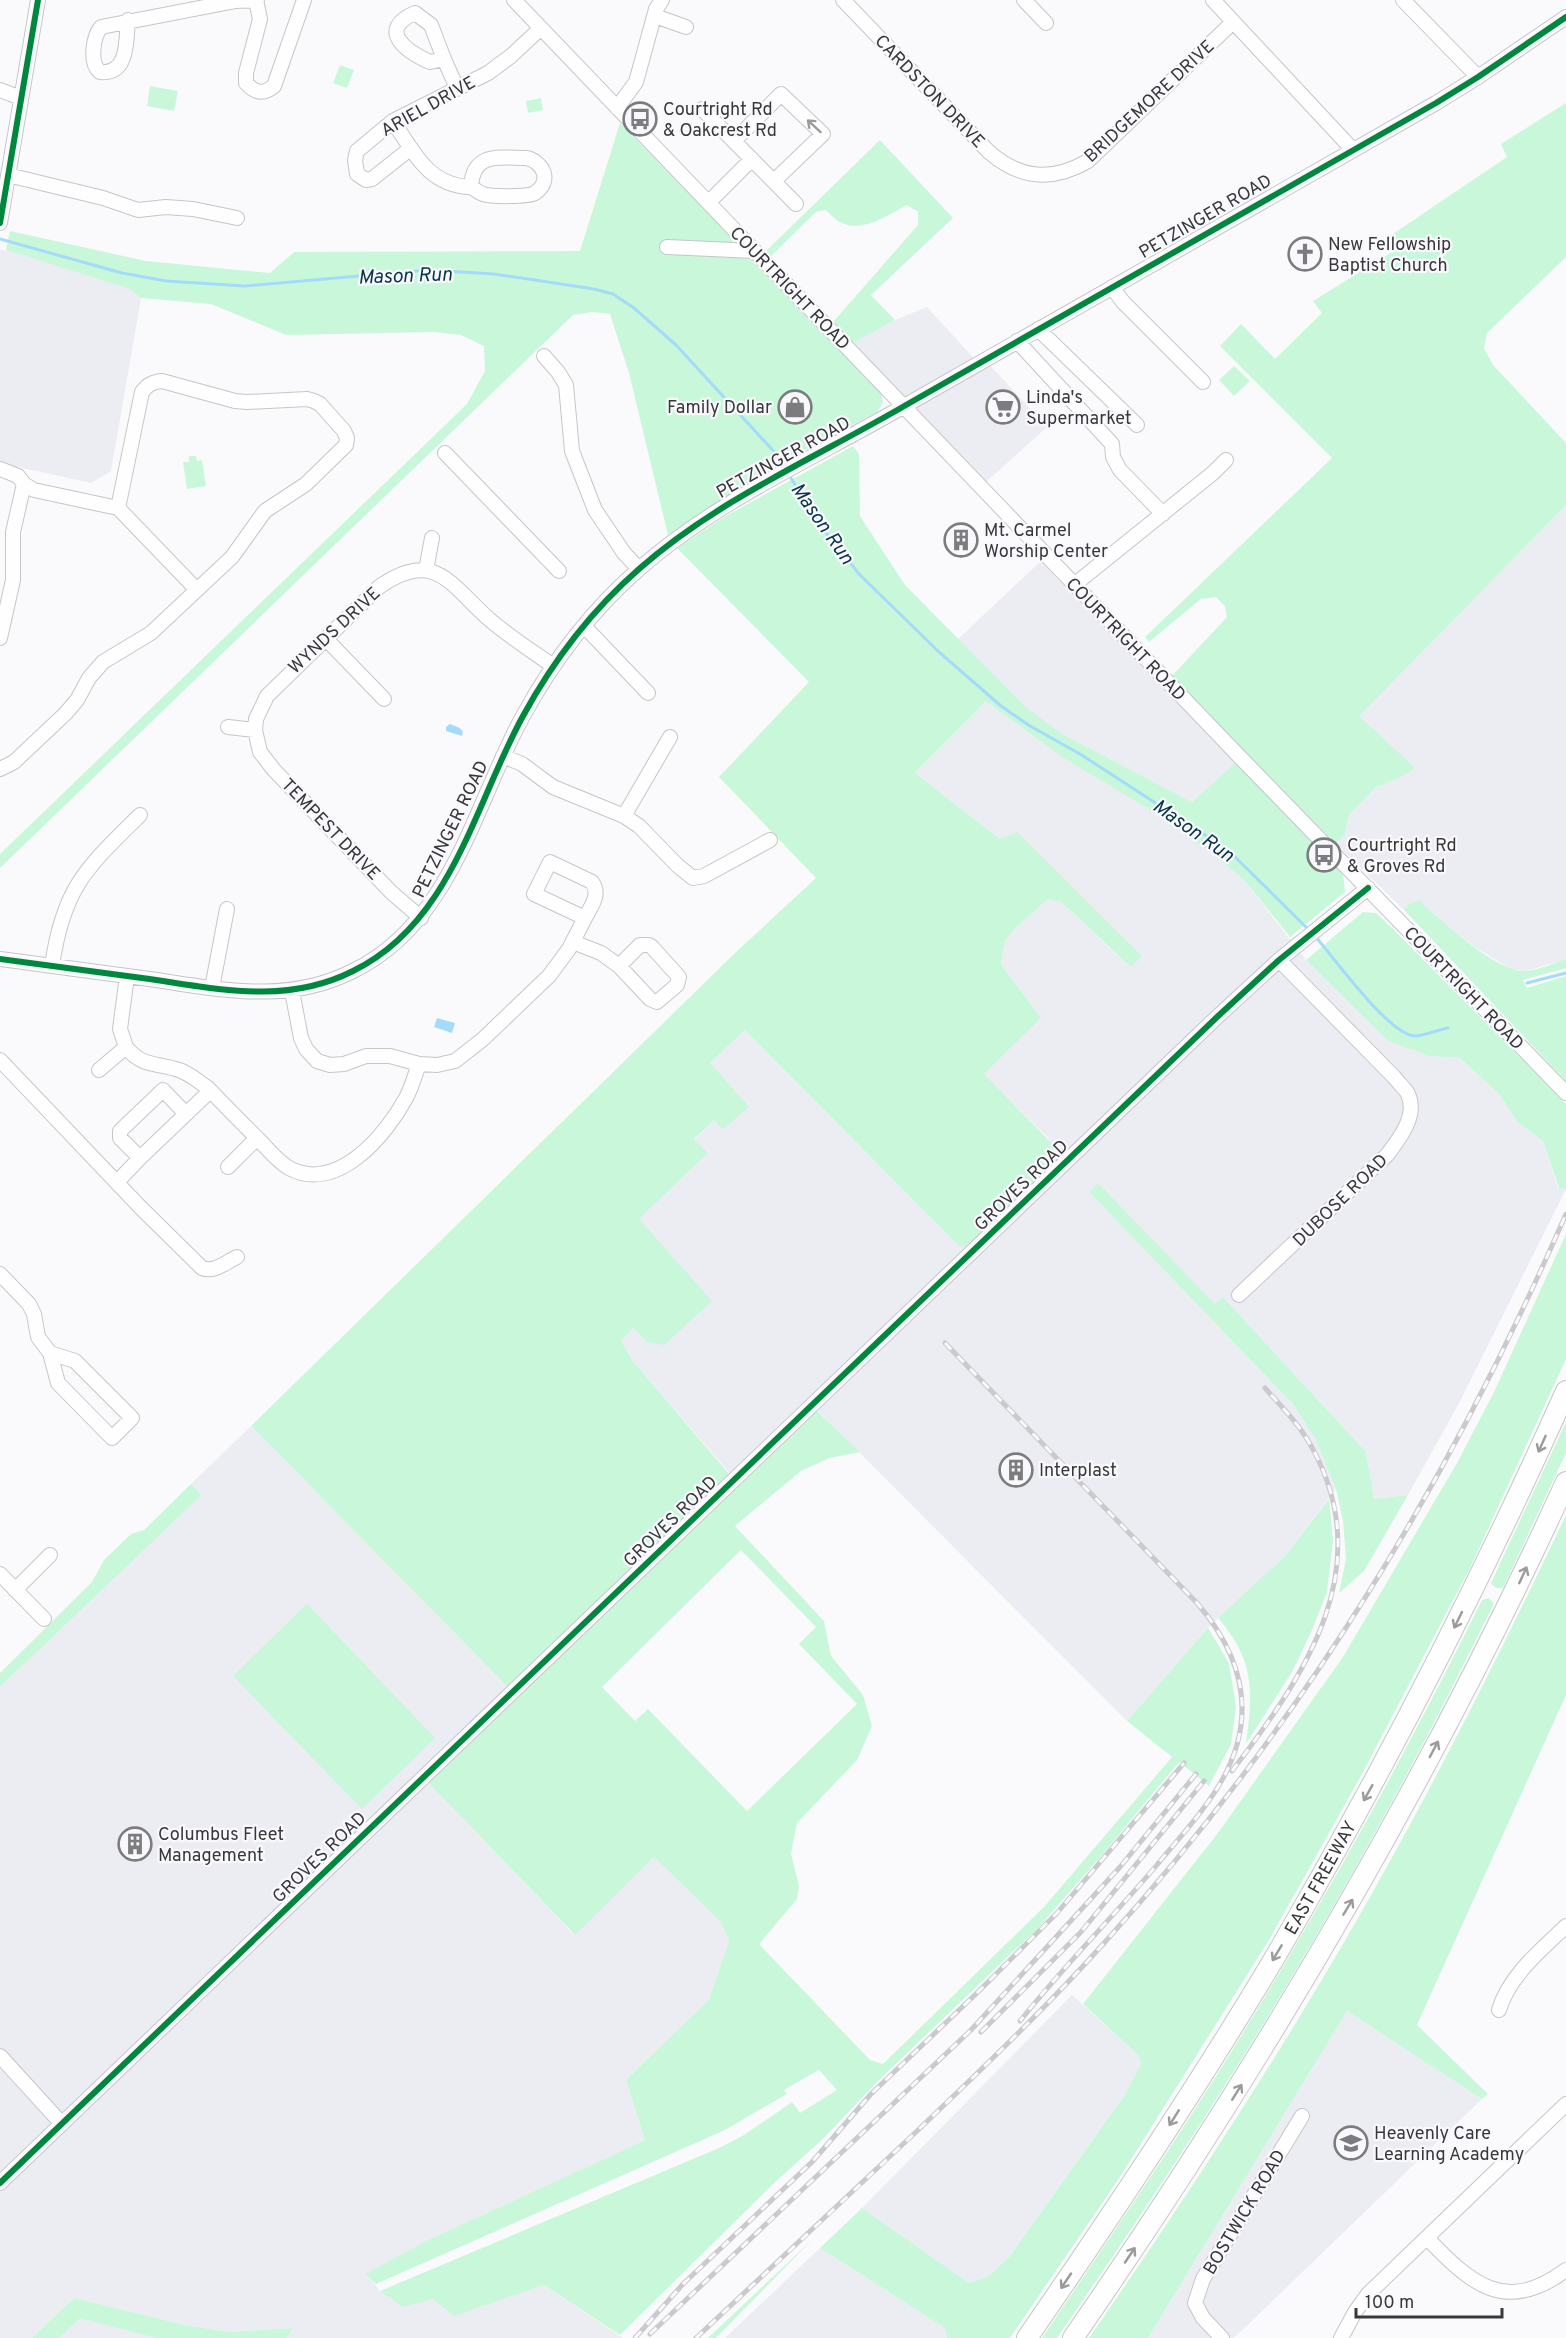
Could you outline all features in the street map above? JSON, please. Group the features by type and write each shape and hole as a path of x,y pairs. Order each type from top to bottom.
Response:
{"highway":[{"name":"EAST FREEWAY","path":"1027,2338 1128,2190 1214,2056 1277,1953 1337,1848 1447,1642 1524,1485 1566,1391"},
{"name":"EAST FREEWAY","path":"1073,2338 1222,2115 1367,1875 1474,1673 1566,1482"}],"street":[{"path":"0,223 38,0"},
{"path":"128,21 166,7 257,0 260,19 246,73 246,82 253,90 260,93 274,86 304,0"},
{"name":"COURTRIGHT ROAD","path":"514,0 1074,585 1566,1093"},
{"path":"618,108 636,82 655,16 662,0"},
{"path":"1024,0 1046,23"},
{"path":"1213,0 1353,150"},
{"path":"1403,0 1478,77"},
{"name":"CARDSTON DRIVE","path":"846,1 989,152 1000,161 1024,173"},
{"path":"655,16 686,27"},
{"name":"PETZINGER ROAD","path":"0,959 212,988 267,993 292,991 322,984 376,959 395,945 421,918 446,878 522,718 553,666 608,599 667,546 708,518 788,471 1478,77 1566,17"},
{"name":"BRIDGEMORE DRIVE","path":"1024,173 1038,175 1067,172 1088,161 1233,22"},
{"name":"ARIEL DRIVE","path":"411,148 372,179 361,178 357,174 355,160 357,151 393,121 488,73 511,56 541,28"},
{"path":"444,59 458,88"},
{"path":"0,90 21,98"},
{"path":"735,140 781,94 824,134 775,180"},
{"path":"702,110 735,140 796,204"},
{"path":"393,121 429,171 443,182 471,187 484,195 528,196 536,192 545,177 543,168 536,161 527,158 489,159 480,162 474,169 471,187"},
{"path":"709,202 752,159"},
{"path":"8,175 103,198 138,210 166,207 193,209 237,218"},
{"path":"667,247 755,252"},
{"path":"1112,287 1123,302 1203,382"},
{"path":"1038,329 1137,425"},
{"path":"1017,341 1112,444 1113,457 1120,470 1162,514"},
{"path":"544,356 567,385 572,451 595,510 624,553 639,569"},
{"path":"0,769 14,762 66,713 77,700 89,678 104,663 152,633 232,557 265,511 306,484 346,445 347,438 344,431 320,404 314,401 294,399 247,402 222,398 162,381 154,382 142,392 118,508"},
{"path":"445,453 559,571"},
{"path":"1074,585 1226,460"},
{"path":"0,469 18,476 24,485 34,490 118,508 197,590"},
{"path":"0,638 13,580 13,532 24,485"},
{"path":"432,538 426,570 453,583 496,625 553,666"},
{"name":"WYNDS DRIVE","path":"255,730 256,719 267,696 387,581 406,572 426,570"},
{"path":"584,627 648,693"},
{"path":"326,639 384,699"},
{"path":"228,728 255,730"},
{"name":"TEMPEST DRIVE","path":"255,730 261,752 274,770 391,892 421,918"},
{"path":"624,816 670,737"},
{"path":"503,756 522,764 553,787 624,816 639,826 693,878 704,876 770,840"},
{"path":"52,966 60,922 74,889 98,856 140,816"},
{"path":"292,991 301,1038 306,1050 317,1061 330,1065 344,1064 366,1056 390,1056 419,1064 437,1065 455,1060 482,1040 549,976 573,942 585,918 597,894 596,887 592,882 550,862 534,894 585,918"},
{"name":"GROVES ROAD","path":"0,2183 1215,1018 1279,960 1368,888"},
{"path":"212,988 227,909"},
{"path":"573,942 601,953 619,966 653,1002 660,1001 679,981 677,973 649,945 640,945 619,966"},
{"name":"DUBOSE ROAD","path":"1239,1295 1387,1155 1397,1143 1412,1112 1407,1093 1394,1077 1279,960"},
{"path":"127,976 120,1029 131,1054 147,1064 178,1069 210,1091 284,1165 308,1175 333,1172 355,1159 384,1130 398,1113 408,1095 419,1064"},
{"path":"99,1070 126,1047"},
{"path":"0,1060 202,1268 214,1269 237,1257"},
{"path":"140,1158 120,1138 122,1129 163,1090 186,1114"},
{"path":"117,1182 210,1091"},
{"path":"228,1167 257,1138"},
{"path":"0,1274 29,1304 34,1314 38,1337 50,1353 58,1383 112,1438 132,1418 75,1361 50,1353"},
{"path":"15,1590 50,1555"},
{"path":"0,1574 44,1619"},
{"path":"1499,2010 1503,1996 1516,1978 1566,1926"},
{"path":"0,2056 63,2124"},
{"path":"1341,2338 1354,2312 1368,2294 1566,2104"},
{"name":"BOSTWICK ROAD","path":"1222,2338 1203,2318 1195,2303 1203,2279 1302,2116"},
{"path":"1427,2238 1465,2276 1491,2289 1532,2290 1566,2270"}],"shaded area":[{"path":"0,250 131,289 141,298 111,471 91,483 0,463"},
{"path":"927,307 982,367 988,363 1047,427 985,483 853,343 895,320"},
{"path":"1566,505 1566,959 1526,971 1510,969 1475,947 1419,900 1408,904 1404,910 1336,844 1345,834 1349,815 1375,788 1401,777 1358,716"},
{"path":"1043,559 1237,761 1192,802 1062,734 1027,709 957,640"},
{"path":"987,700 1017,724 1149,809 1214,855 1245,881 1306,960 1388,1041 1429,1056 1460,1058 1500,1095 1517,1122 1543,1141 1558,1188 1566,1189 1458,1405 1408,1495 1374,1499 1366,1452 1223,1297 1215,1305 1098,1183 1089,1192 1292,1403 1315,1438 1336,1489 1285,1556 1208,1628 1127,1721 817,1410 739,1484 632,1360 621,1341 633,1328 647,1342 639,1219 708,1153 694,1140 714,1120 710,1063 745,1030 959,1246 1049,1139 983,1074 1041,1018 1001,964 1005,941 1014,929 1048,899 1061,902 1130,967 1000,839 915,773"},
{"path":"251,1426 518,1697 430,1783 574,1935 654,1857 721,1922 729,1941 709,2001 626,2080 645,2140 428,2240 366,2274 380,2291 433,2299 455,2315 544,2285 623,2338 287,2338 291,2328 230,2332 185,2325 74,2298 32,2338 0,2338 0,1687 202,1495 191,1484"},
{"path":"1072,1995 1139,2056 1141,2064 1124,2096 1009,2257 989,2276 969,2283 862,2208"},
{"name":"Heavenly Care Learning Academy","path":"1347,2011 1482,2099 1234,2338 1148,2338"},
{"path":"820,2248 945,2328 947,2338 725,2338"},
{"path":"80,2317 156,2338 59,2338"}],"green space":[{"path":"340,65 354,70 347,88 333,83"},
{"path":"150,86 178,91 174,111 147,106"},
{"path":"541,98 543,110 528,113 526,101"},
{"path":"1566,103 1566,257 1487,333 1484,348 1493,365 1566,443 1566,505 1359,716 1415,768 1375,788 1349,815 1345,834 1336,844 1171,677 1227,617 1225,606 1216,597 1201,599 1149,642 1145,637 1332,458 1220,346 1241,324 1275,359 1322,313 1313,301 1392,252 1384,240 1507,157 1501,144"},
{"path":"620,123 734,240 730,246 660,244 661,249 737,254 760,263 881,392 883,402 877,412 760,475 668,535 629,373 610,314 592,312 573,315 0,868 0,854 467,404 485,371 484,346 461,335 433,332 286,335 211,304 141,298 130,289 6,250 10,231 146,261 270,273 294,252 580,251"},
{"path":"880,140 953,218 871,295 895,320 853,343 833,322 918,225 918,212 907,205 875,222 857,226 836,220 825,210 816,212 771,256 766,251"},
{"path":"1234,366 1250,381 1234,396 1219,380"},
{"path":"853,446 859,454 860,516 905,585 1027,708 1062,734 1192,802 1237,761 1343,873 1345,892 1290,937 1245,881 1214,855 1149,809 1064,758 986,701 915,773 1000,839 1017,832 1142,956 1131,967 1061,902 1048,899 1014,929 1005,941 1001,964 1041,1018 984,1074 1064,1156 970,1246 959,1246 745,1030 710,1063 749,1107 723,1129 714,1120 694,1139 708,1153 639,1219 712,1301 664,1345 647,1342 633,1328 621,1341 632,1360 730,1475 509,1688 251,1426 735,953 816,878 719,777 809,682 677,548 724,517"},
{"path":"189,456 196,456 197,461 202,460 206,486 187,489 183,462 189,462"},
{"path":"1419,900 1470,944 1500,964 1514,970 1526,971 1541,968 1566,959 1566,968 1523,980 1527,988 1566,976 1566,1081 1404,910 1408,904"},
{"path":"1363,912 1376,913 1392,928 1566,1104 1566,1189 1559,1188 1543,1141 1517,1122 1500,1095 1460,1058 1429,1056 1388,1041 1306,960"},
{"path":"1098,1183 1215,1304 1223,1297 1366,1452 1374,1499 1408,1495 1364,1571 1339,1593 1346,1559 1343,1521 1336,1489 1315,1438 1292,1403 1089,1192"},
{"path":"1566,1234 1566,1359 1471,1566 1361,1776 1269,1940 1120,2177 1010,2338 947,2338 945,2328 820,2248 862,2208 969,2283 989,2276 1009,2257 1124,2096 1141,2064 1139,2056 1083,2004 1218,1833 1343,1657 1457,1463 1494,1392"},
{"path":"816,1410 860,1452 830,1458 801,1471 735,1526 824,1621 831,1656 863,1695 872,1726 857,1760 797,1823 791,1854 799,1886 797,1899 759,1944 870,2060 883,2064 1044,1907 1172,1757 1127,1721 1208,1628 1229,1663 1236,1707 1231,1744 1209,1786 1179,1762 1038,1928 879,2080 823,2139 773,2184 620,2335 544,2285 454,2316 433,2299 403,2307 380,2291 719,2148 744,2135 792,2102 800,2113 837,2090 819,2070 784,2090 787,2094 723,2131 376,2284 365,2274 428,2240 645,2140 626,2080 709,2000 729,1941 721,1922 654,1857 575,1935 429,1783","holes":["741,1550 816,1627 799,1644 857,1704 747,1811 648,1709 635,1721 602,1687"]},
{"path":"1566,1422 1566,1453 1503,1588 1496,1588 1491,1583"},
{"path":"191,1484 202,1495 0,1687 0,1673 92,1582 104,1560 131,1534 144,1530"},
{"path":"1329,1499 1333,1540 1327,1592 1292,1672 1246,1744 1250,1692 1245,1663 1239,1648 1218,1618 1285,1556"},
{"path":"1566,1515 1566,1695 1417,2025 1488,2094 1482,2099 1347,2011 1148,2338 1089,2338 1216,2150 1336,1956 1456,1738"},
{"path":"1489,1598 1494,1604 1409,1770 1342,1891 1265,2021 1184,2149 1057,2338 1042,2338 1164,2156 1253,2017 1308,1925 1385,1787 1482,1600"},
{"path":"307,1604 435,1738 362,1809 233,1676"},
{"path":"814,2238 716,2338 708,2338"},
{"path":"74,2298 185,2325 230,2332 292,2328 287,2338 156,2338 80,2318 59,2338 32,2338"}],"water":[{"path":"450,724 460,728 463,732 462,736 446,731 446,727"},
{"path":"437,1018 455,1023 452,1033 434,1027"}],"waterway":[{"name":"Mason Run","path":"0,239 122,273 166,281 245,286 427,270 494,274 613,294 634,308 676,345 779,457 785,468"},
{"name":"Mason Run","path":"788,473 818,523 860,575 939,652 1001,706 1030,726 1080,754 1228,850 1310,931"},
{"name":"Mason Run","path":"1314,935 1362,994 1392,1024 1405,1033 1416,1036 1448,1028"},
{"name":"Mason Run","path":"1527,983 1566,973"}],"railway":[{"path":"696,2338 941,2108 1060,1991 1177,1859 1244,1774 1307,1687 1366,1597 1420,1505 1472,1411 1566,1214"},
{"path":"945,1343 1197,1603 1229,1651 1238,1676 1242,1701 1241,1726 1235,1751 1224,1776 1208,1802 1156,1866 1020,2021"},
{"path":"1232,1771 1285,1696 1308,1657 1325,1617 1336,1576 1338,1533 1330,1489 1305,1436 1265,1388"},
{"path":"635,2338 683,2284 812,2162 871,2094 1057,1913 1184,1763"},
{"path":"650,2334 971,2030 1120,1867 1196,1774"},
{"path":"981,2032 1081,1932 1204,1781"}],"cycle path":[{"path":"0,223 38,0"},
{"path":"0,959 249,991 301,988 327,982 353,971 387,950 414,923 437,893 457,859 523,716 560,656 605,602 669,544 734,500 1436,103 1566,17"},
{"path":"0,2183 1216,1018 1279,960 1368,888"}],"place":[{"name":"Courtright Rd & Oakcrest Rd","path":"640,119"},
{"name":"New Fellowship Baptist Church","path":"1305,254"},
{"name":"Family Dollar","path":"795,407"},
{"name":"Linda's Supermarket","path":"1003,407"},
{"name":"Mt. Carmel Worship Center","path":"961,540"},
{"name":"Courtright Rd & Groves Rd","path":"1324,855"},
{"name":"Interplast","path":"1016,1470"},
{"name":"Columbus Fleet Management","path":"135,1844"},
{"name":"Heavenly Care Learning Academy","path":"1351,2143"}]}
